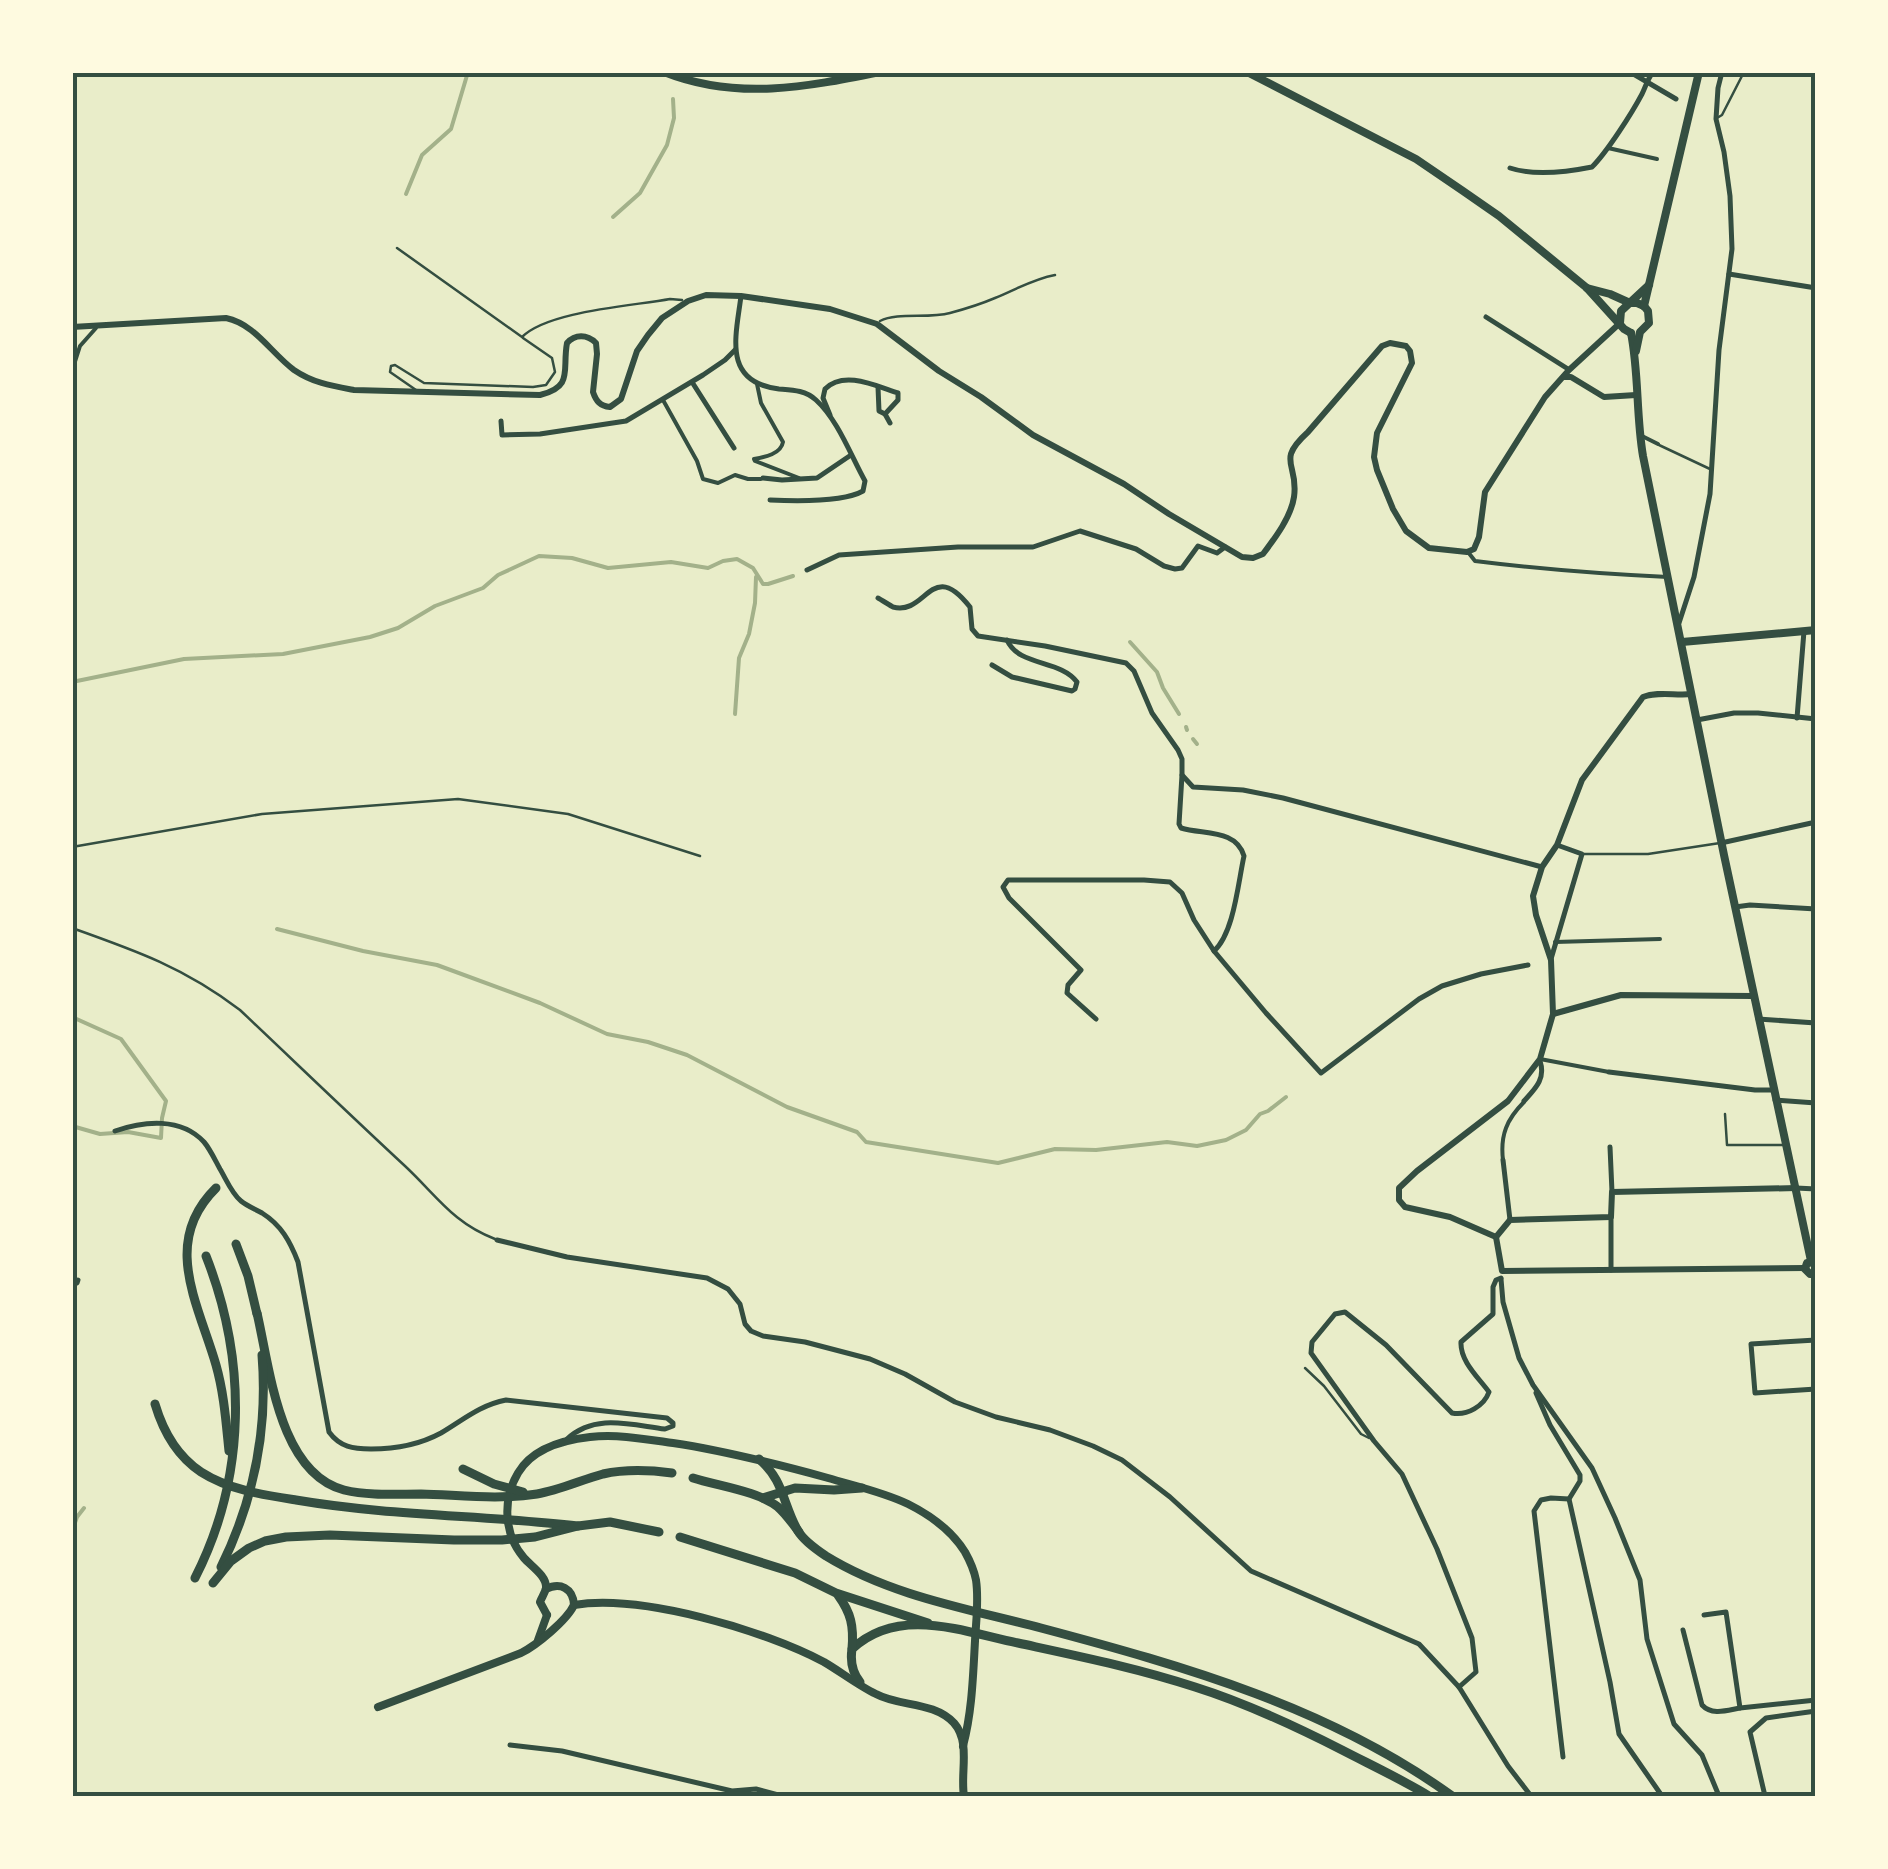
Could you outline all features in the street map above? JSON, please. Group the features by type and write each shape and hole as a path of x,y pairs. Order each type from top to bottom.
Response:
{"highway":[{"path":"216,1188 193,1219 186,1253 223,1396 231,1470"},
{"path":"236,1244 248,1276 288,1437 302,1462 327,1483 341,1489 380,1494 518,1496 606,1474 642,1470 672,1474"},
{"path":"195,1578 218,1528 236,1424 235,1368 222,1300 206,1256"},
{"path":"257,1313 264,1380 261,1444 248,1501 213,1583 248,1548 286,1537 502,1540 610,1522 659,1532"},
{"path":"154,1404 167,1436 180,1453 199,1471 226,1485 379,1512 578,1526"},
{"path":"758,1459 784,1491 799,1532"},
{"path":"464,1470 494,1484 536,1494"},
{"path":"693,1478 763,1498 786,1514 817,1550 884,1584 1200,1673 1368,1744 1416,1770 1452,1796"},
{"path":"763,1498 795,1488 862,1488"},
{"path":"680,1537 795,1573 836,1593 928,1624 1099,1660 1198,1688 1289,1724 1429,1796"},
{"path":"836,1593 852,1620 852,1666 860,1682"},
{"path":"852,1648 887,1628 928,1624"}],"main road":[{"path":"664,72 680,79 745,90 779,90 880,72"},
{"path":"1247,72 1416,159 1499,216 1587,288 1624,330 1636,332 1649,323 1644,306 1587,288"},
{"path":"1644,306 1699,72"},
{"path":"1620,323 1621,311 1649,285"},
{"path":"1636,332 1640,435 1721,843 1796,1188 1811,1264 1808,1273 1815,1277"},
{"path":"1682,642 1816,630"},
{"path":"546,1589 538,1572 515,1545 507,1502 523,1465 543,1450 565,1441 618,1436 758,1459 884,1494 922,1512 956,1540 972,1566 978,1600 970,1721 964,1746 964,1796"},
{"path":"378,1708 536,1644 571,1612 573,1596 566,1588 546,1589 540,1602 547,1616 536,1644"},
{"path":"574,1604 601,1602 689,1614 800,1652 880,1696 944,1714 958,1728 964,1746"},
{"path":"547,1616 562,1618"}],"street":[{"path":"1630,72 1676,99"},
{"path":"1510,168 1535,172 1588,168 1595,164 1653,72"},
{"path":"1679,625 1694,577 1710,494 1719,350 1729,274 1730,196 1724,152 1713,118 1722,72"},
{"path":"1607,148 1657,158"},
{"path":"1729,274 1816,288"},
{"path":"72,327 226,318 245,325 293,369 316,382 354,390 540,395 557,390 564,380 567,343 581,336 596,343 595,398 601,405 614,406 621,399 637,351 648,335 662,318 688,301 706,296 742,296 830,309 876,324 1033,435 1124,484 1225,548 1253,558 1263,554 1292,507 1294,488 1289,457 1294,444 1382,346 1399,343 1410,351 1412,362 1377,433 1377,470 1406,531 1429,548 1468,552 1474,549 1485,492 1545,397 1620,323"},
{"path":"742,296 735,350 740,368 757,384 802,391 816,400 833,423"},
{"path":"1486,317 1570,370"},
{"path":"72,371 80,346 98,326"},
{"path":"501,420 502,434 540,434 626,421 692,382 735,350"},
{"path":"1563,377 1604,397 1636,394"},
{"path":"770,500 859,494 865,487 822,398 831,383 852,380 898,393 885,414"},
{"path":"692,382 734,448"},
{"path":"757,384 760,403 783,442 777,452 754,458 755,461 803,480"},
{"path":"878,387 878,411 890,423"},
{"path":"663,400 704,479 718,484 735,475 748,479 803,480 823,476 851,455"},
{"path":"1640,435 1658,444"},
{"path":"807,570 838,555 958,547 1033,547 1080,532 1136,549 1174,569 1182,568 1198,546 1217,552 1225,548"},
{"path":"1468,552 1475,560 1553,571 1668,577"},
{"path":"878,598 893,607 906,606 918,602 929,590 947,587 970,606 974,634 1126,663 1134,671 1152,714 1182,759 1181,828 1231,838 1240,845 1244,856 1227,931 1223,943 1214,951"},
{"path":"1797,718 1804,631"},
{"path":"992,665 1012,677 1075,689 1077,682 1073,676 1018,654 1007,640"},
{"path":"1496,1237 1450,1217 1405,1207 1399,1200 1399,1188 1508,1101 1540,1059 1554,1014 1548,960 1533,896 1542,867 1557,845 1582,780 1643,697 1692,694"},
{"path":"1696,720 1758,712 1816,719"},
{"path":"1182,775 1198,789 1243,790 1283,798 1542,867"},
{"path":"1721,843 1816,822"},
{"path":"1548,960 1582,854 1557,845"},
{"path":"1096,1019 1067,993 1068,985 1082,970 1009,898 1003,887 1008,880 1170,882 1182,894 1214,951 1321,1073 1442,986 1528,965"},
{"path":"1735,907 1816,910"},
{"path":"1555,942 1660,939"},
{"path":"1554,1014 1621,995 1753,996"},
{"path":"1758,1019 1816,1023"},
{"path":"1540,1059 1755,1090 1816,1103"},
{"path":"1540,1059 1540,1080 1503,1131 1502,1160 1510,1220 1496,1237 1503,1302 1519,1358 1550,1425 1580,1475 1580,1482 1568,1499 1619,1734 1662,1796"},
{"path":"116,1132 160,1123 190,1131 204,1142 240,1201 269,1218 285,1234 298,1262 329,1432 341,1444 368,1449 408,1446 440,1434 481,1407 506,1400 667,1418 673,1422 665,1430 595,1422 565,1441"},
{"path":"1610,1147 1612,1270"},
{"path":"1612,1192 1816,1190"},
{"path":"1510,1220 1610,1218"},
{"path":"497,1240 567,1257 707,1278 728,1289 740,1304 745,1324 762,1336 870,1358 955,1402 1050,1430 1122,1460 1170,1497 1251,1571 1419,1644 1458,1687 1531,1796"},
{"path":"1458,1687 1476,1672 1472,1638 1437,1549 1402,1474 1311,1353 1312,1342 1334,1314 1346,1312 1386,1345 1452,1413 1460,1415 1486,1400 1489,1392 1460,1352 1461,1342 1493,1314 1493,1286 1501,1274 1811,1264"},
{"path":"1816,1340 1751,1344 1756,1393 1816,1389"},
{"path":"1533,1385 1592,1468 1615,1518 1640,1580 1647,1639 1674,1724 1702,1756 1719,1796"},
{"path":"1563,1758 1534,1511 1541,1500 1568,1499"},
{"path":"1704,1615 1726,1612 1740,1708"},
{"path":"1683,1630 1706,1710 1816,1700"},
{"path":"1764,1796 1750,1732 1766,1718 1816,1711"},
{"path":"510,1745 562,1751 732,1791 756,1789 782,1796"}],"lane":[{"path":"1713,118 1722,115 1744,72"},
{"path":"396,248 552,358 554,372 546,385 533,388 424,383 391,366 390,372 418,392"},
{"path":"876,324 891,316 945,315 1054,276"},
{"path":"522,337 527,331 576,314 670,299 688,301"},
{"path":"1658,444 1712,469"},
{"path":"72,847 262,814 458,799 568,814 700,856"},
{"path":"1582,854 1648,854 1721,843"},
{"path":"72,928 178,968 212,988 419,1179 452,1216 497,1240"},
{"path":"1725,1114 1727,1144 1786,1145"},
{"path":"1305,1368 1361,1434 1374,1441"}],"waterway":[{"path":"406,194 422,155 451,129 468,72"},
{"path":"613,217 640,193 667,145 674,118 673,99"},
{"path":"72,682 184,659 283,654 370,637 483,588 498,575 539,556 572,558 608,568 671,562 708,568 737,559 753,568 763,584 793,576"},
{"path":"735,714 739,658 749,634 756,577"},
{"path":"1130,642 1157,672 1179,714"},
{"path":"1193,739 1197,744"},
{"path":"277,929 437,965 540,1003 607,1034 687,1055 787,1107 857,1132 866,1142 998,1163 1055,1149 1096,1150 1167,1142 1197,1146 1226,1140 1246,1130 1260,1114 1286,1097"},
{"path":"72,1017 121,1039 166,1101 161,1138 128,1132 100,1134 72,1126"},
{"path":"72,1531 84,1508"}]}
